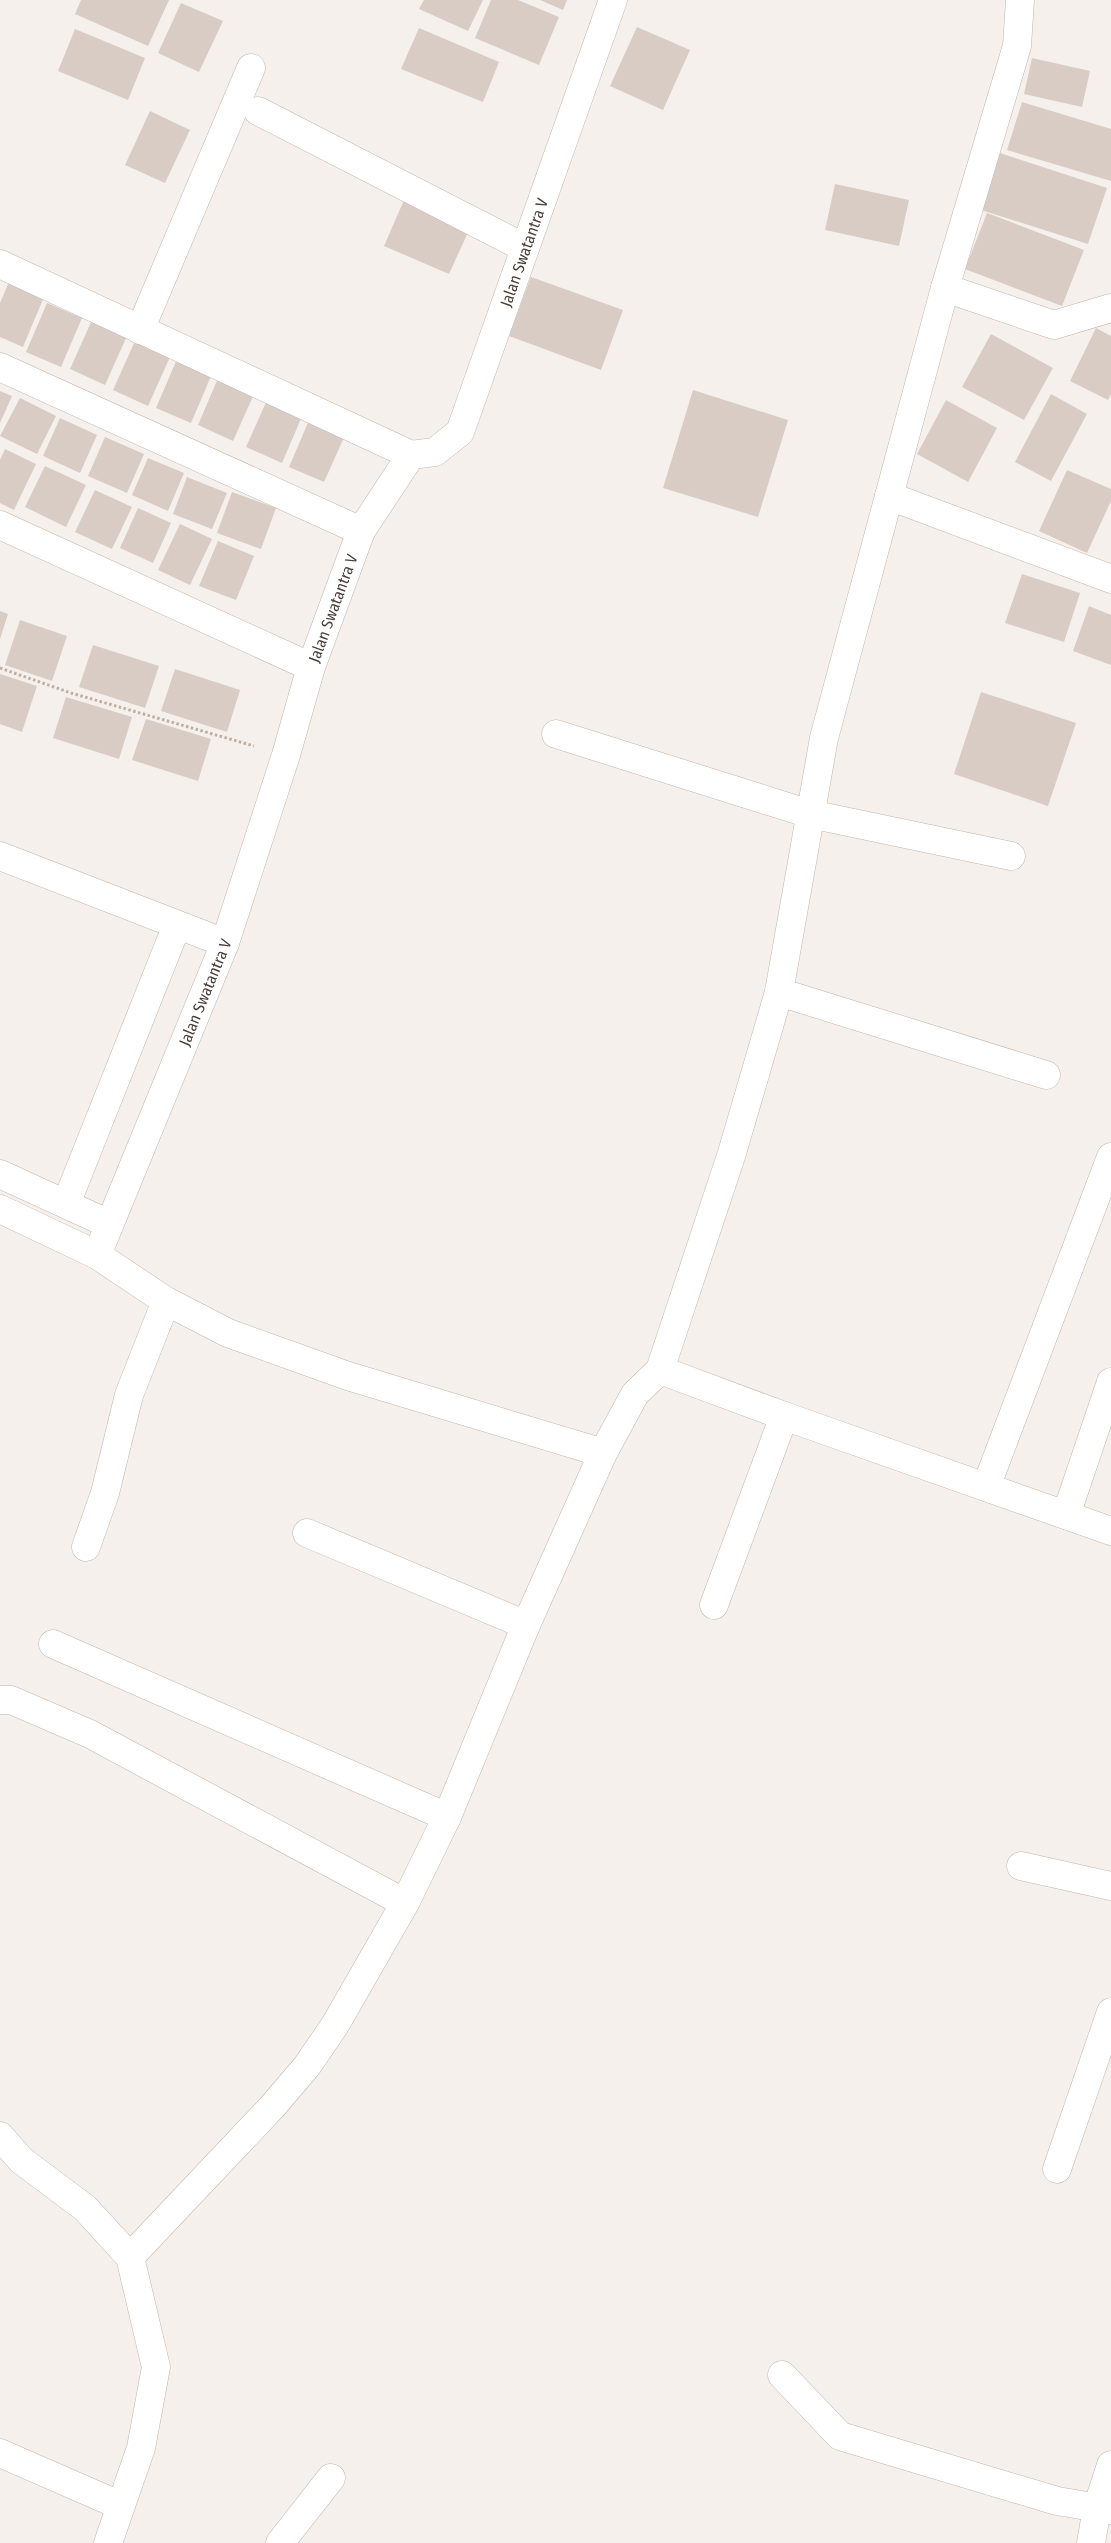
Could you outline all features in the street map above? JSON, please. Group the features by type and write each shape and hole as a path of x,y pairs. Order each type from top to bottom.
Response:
{"street":[{"name":"Jalan Swatantra V","path":"97,1255 225,943 286,755 311,667 361,531 412,455 435,452 460,432 613,0"},
{"path":"130,2257 272,2107 307,2066 334,2025 405,1903 447,1817 526,1625 603,1453 635,1394 660,1370 732,1153 779,992 824,738 945,288 1017,46 1020,0"},
{"path":"140,330 251,68"},
{"path":"258,111 525,248"},
{"path":"0,264 412,455"},
{"path":"945,288 1054,325 1111,308"},
{"path":"0,366 361,531"},
{"path":"889,496 1111,579"},
{"path":"0,525 311,667"},
{"path":"556,734 810,814 1011,856"},
{"path":"0,856 225,943"},
{"path":"66,1204 178,925"},
{"path":"779,992 1046,1074"},
{"path":"986,1487 1111,1157"},
{"path":"0,1174 109,1224"},
{"path":"0,1209 97,1255 166,1301 228,1333 348,1376 603,1453"},
{"path":"86,1547 105,1493 129,1395 166,1301"},
{"path":"660,1370 784,1416 1111,1531"},
{"path":"1066,1515 1111,1382"},
{"path":"714,1605 784,1416"},
{"path":"307,1533 526,1625"},
{"path":"53,1644 447,1817"},
{"path":"0,1700 11,1700 90,1734 405,1903"},
{"path":"1021,1866 1111,1886"},
{"path":"1057,2169 1111,2012"},
{"path":"0,2136 21,2160 85,2208 130,2257 156,2367 141,2448 119,2505 108,2543"},
{"path":"782,2375 840,2436 1057,2501 1104,2509"},
{"path":"0,2454 119,2505"},
{"path":"1091,2543 1104,2509 1111,2464"},
{"path":"280,2543 331,2478"}],"path":[{"path":"0,668 71,693 286,755"}],"building":[{"path":"81,0 169,0 148,46 75,14"},
{"path":"424,0 483,0 468,31 419,9"},
{"path":"491,0 518,0 559,17 539,65 475,38"},
{"path":"540,0 567,0 563,10"},
{"path":"181,3 223,21 199,72 158,53"},
{"path":"637,27 690,50 663,110 610,86"},
{"path":"419,28 499,62 483,102 401,69"},
{"path":"75,29 145,58 128,100 58,71"},
{"path":"1032,58 1090,71 1082,107 1024,94"},
{"path":"1022,102 1111,129 1111,181 1007,150"},
{"path":"150,111 190,130 165,183 125,165"},
{"path":"1000,153 1107,188 1088,244 981,210"},
{"path":"835,184 909,200 899,246 825,230"},
{"path":"404,200 470,228 449,274 384,246"},
{"path":"987,213 1084,250 1062,306 965,269"},
{"path":"531,277 623,310 601,370 509,336"},
{"path":"9,282 44,297 23,347 0,337 0,303"},
{"path":"47,303 82,318 61,367 26,352"},
{"path":"92,320 127,336 105,385 70,369"},
{"path":"1096,328 1111,336 1111,394 1108,400 1070,381"},
{"path":"991,334 1053,368 1024,420 962,387"},
{"path":"135,341 170,357 148,406 113,390"},
{"path":"177,359 212,374 191,423 156,408"},
{"path":"219,376 255,392 233,441 198,425"},
{"path":"693,390 788,420 758,517 663,488"},
{"path":"0,391 12,396 0,423"},
{"path":"1051,394 1087,414 1051,481 1015,462"},
{"path":"20,398 56,416 37,454 0,436"},
{"path":"268,398 303,414 282,463 246,447"},
{"path":"946,400 997,428 968,482 917,454"},
{"path":"60,418 97,435 80,473 43,456"},
{"path":"310,418 346,433 324,482 289,467"},
{"path":"105,437 144,454 127,493 88,476"},
{"path":"5,449 36,464 14,510 0,503 0,460"},
{"path":"148,458 184,473 168,511 132,495"},
{"path":"45,466 86,485 66,527 25,507"},
{"path":"1067,470 1111,489 1111,501 1087,553 1039,531"},
{"path":"187,477 227,493 212,529 173,514"},
{"path":"95,490 132,507 112,549 75,532"},
{"path":"232,492 276,508 261,549 217,533"},
{"path":"138,508 171,523 153,563 120,548"},
{"path":"180,524 212,539 190,585 158,570"},
{"path":"218,541 254,556 236,600 199,586"},
{"path":"1022,574 1080,593 1064,642 1005,623"},
{"path":"1089,606 1111,615 1111,665 1073,651"},
{"path":"0,611 8,614 0,639"},
{"path":"20,620 67,636 52,681 5,665"},
{"path":"93,645 159,666 145,708 79,687"},
{"path":"175,669 240,690 227,732 161,711"},
{"path":"0,674 37,686 22,732 0,724"},
{"path":"981,692 1076,723 1048,806 954,774"},
{"path":"66,697 132,717 119,759 53,738"},
{"path":"146,719 211,739 198,781 132,760"}]}
